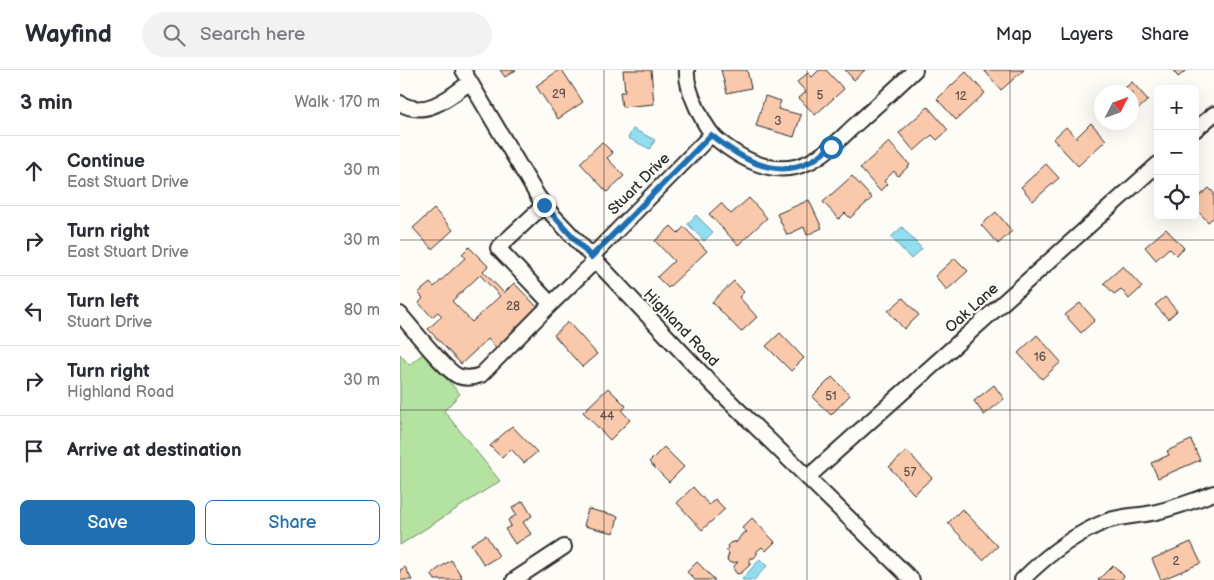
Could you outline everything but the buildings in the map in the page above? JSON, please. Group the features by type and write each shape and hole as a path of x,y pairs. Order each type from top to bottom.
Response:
{"street":[{"path":"687,70 686,78 696,106 711,135 747,161 767,167 790,168 809,162 831,147 916,70"},
{"path":"400,103 416,108 430,107 447,100 466,76"},
{"name":"Highland Road","path":"466,76 544,205 712,384 912,580"},
{"path":"1199,127 1214,114"},
{"name":"Stuart Drive","path":"400,314 451,372 464,378 473,378 481,375 711,135"},
{"name":"Oak Lane","path":"808,477 1154,168"},
{"path":"544,205 498,248 550,304"},
{"path":"1022,580 1057,548 1072,538 1107,521 1150,514 1180,506 1214,493"},
{"path":"514,580 564,547"}],"green space":[{"path":"424,353 460,394 444,411 500,481 400,545 400,354 409,365"}],"water":[{"path":"633,129 655,140 650,149 628,138"},
{"path":"696,215 713,232 704,241 688,224"},
{"path":"902,227 922,249 911,259 891,237"},
{"path":"760,559 767,566 754,580 743,580 742,579"}],"route":[{"path":"544,205 591,257 711,135 747,161 767,167 790,168 809,162 831,147"}]}
